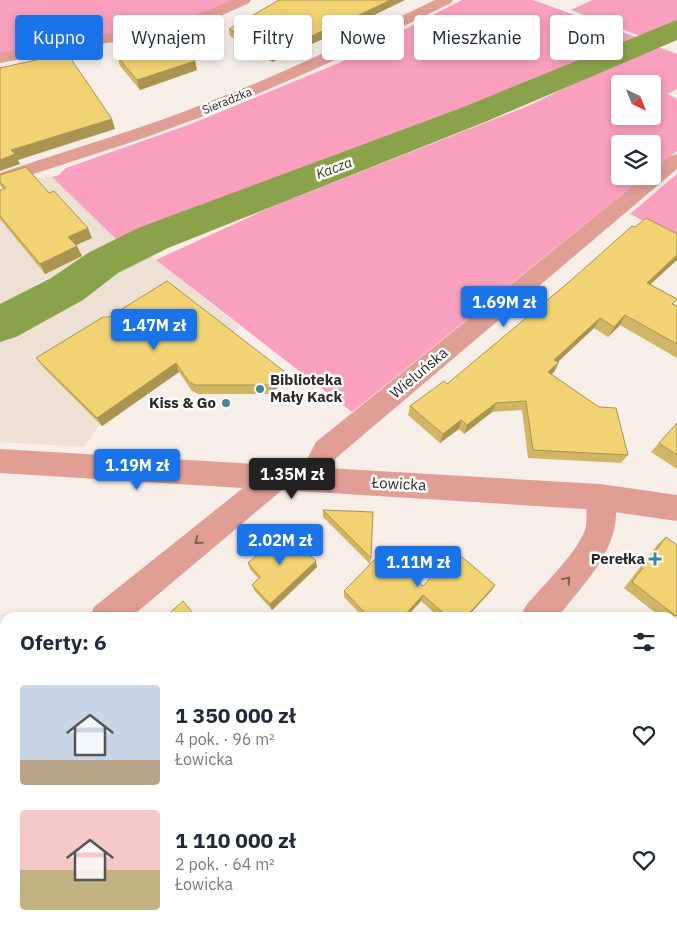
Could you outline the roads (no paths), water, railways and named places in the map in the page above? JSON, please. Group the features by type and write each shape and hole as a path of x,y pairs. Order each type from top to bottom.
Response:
{"street":[{"path":"0,58 182,25 200,20 244,0"},
{"name":"Sieradzka","path":"0,179 183,119 254,91 446,0"},
{"name":"Wieluńska","path":"310,479 326,450 677,160"},
{"name":"Łowicka","path":"0,461 600,496 677,508"},
{"path":"112,612 277,477"},
{"path":"541,612 591,551 600,528 600,496"}],"waterway":[{"name":"Kacza","path":"0,325 67,289 103,263 153,238 473,115 677,29"}],"place":[{"name":"Biblioteka Mały Kack","path":"260,389"},
{"name":"Kiss & Go","path":"226,403"},
{"name":"Perełka","path":"655,559"}]}
